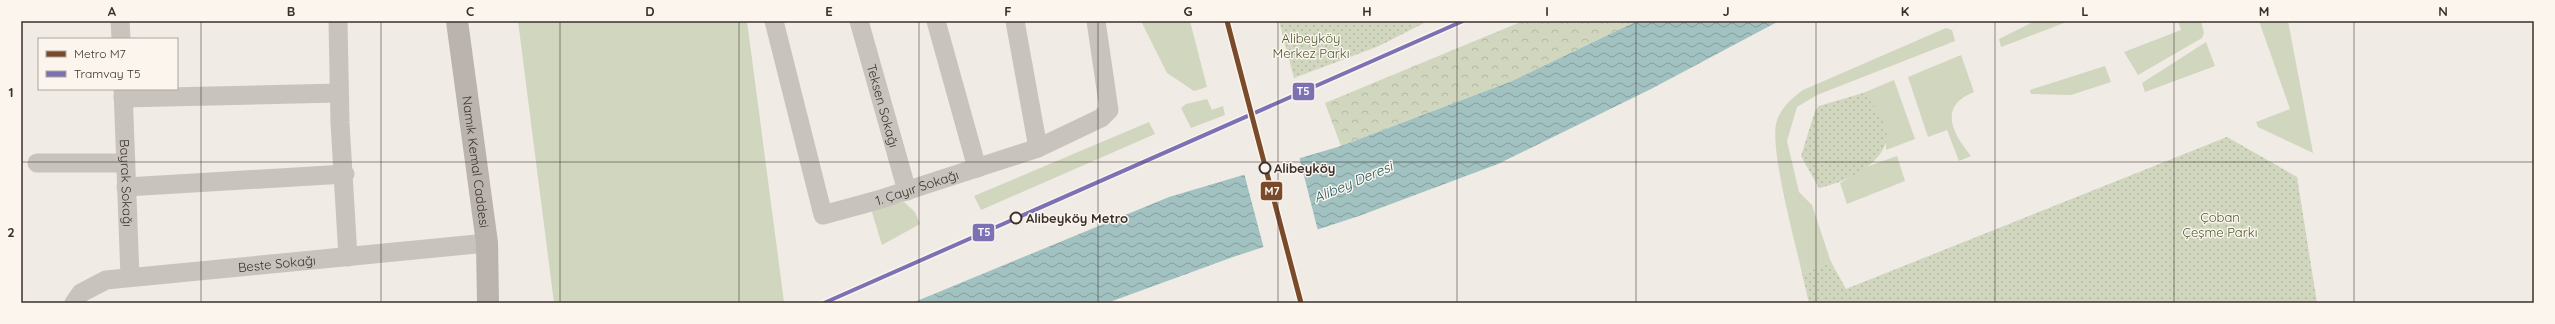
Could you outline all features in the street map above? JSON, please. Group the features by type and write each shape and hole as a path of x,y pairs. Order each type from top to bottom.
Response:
{"main road":[{"name":"Namık Kemal Caddesi","path":"457,21 487,243 488,303"}],"street":[{"path":"120,21 121,38"},
{"path":"338,21 339,93 345,174 348,257"},
{"name":"1. Çayır Sokağı","path":"774,21 823,215 907,191 1038,148 1101,118 1109,110 1096,21"},
{"name":"Teksen Sokağı","path":"858,21 907,191"},
{"path":"936,21 977,168"},
{"path":"1015,21 1038,148"},
{"path":"123,93 339,93"},
{"name":"Bayrak Sokağı","path":"123,93 124,163 130,277"},
{"path":"37,163 124,163"},
{"path":"126,187 345,174"},
{"name":"Beste Sokağı","path":"74,303 81,293 106,280 487,243"}],"green space":[{"path":"518,21 747,21 784,302 554,303"},
{"path":"1141,21 1190,21 1207,87 1194,91 1167,73"},
{"name":"Alibeyköy Merkez Parkı","path":"1279,21 1428,21 1379,46 1294,78"},
{"path":"1523,21 1637,21 1512,81 1341,146 1325,103"},
{"path":"2035,21 2069,21 2001,47 1999,39"},
{"path":"2178,21 2201,21 2204,33 2202,38 2138,75 2124,52 2181,30"},
{"path":"2259,21 2288,21 2313,153 2258,127 2256,122 2290,109"},
{"path":"1946,28 1952,30 1955,41 1817,95 1797,107 1787,141 1799,192 1812,205 1831,262 1802,274 1779,172 1776,151 1775,133 1777,120 1782,111 1791,100 1803,90"},
{"path":"2206,42 2215,66 2145,92 2142,83"},
{"path":"1961,55 1974,92 1963,98 1952,112 1954,129 1958,138 1971,156 1959,161 1947,130 1928,137 1908,77"},
{"path":"2105,66 2111,82 2071,95 2031,94 2030,90"},
{"path":"1894,80 1915,139 1886,150 1885,128 1881,117 1863,93"},
{"path":"1863,93 1877,110 1885,124 1886,141 1882,151 1874,161 1853,176 1819,188 1801,156 1815,111 1819,106"},
{"path":"1207,99 1212,110 1223,106 1225,115 1191,128 1181,108 1186,104"},
{"path":"1149,122 1155,134 981,210 974,196"},
{"name":"Çoban Çeşme Parkı","path":"2227,137 2297,177 2317,303 1809,303 1802,274 1831,262 1846,289"},
{"path":"1897,156 1905,181 1847,204 1840,183 1866,167"},
{"path":"904,202 915,212 920,224 882,245 871,209"}],"water":[{"name":"Alibey Deresi","path":"1637,21 1779,21 1651,89 1498,164 1359,216 1233,257 1107,303 912,303 1169,197 1341,146 1512,81"}],"pier":[{"path":"1299,156 1318,231 1264,249 1244,173"}],"metro line":[{"name":"M7","path":"1227,21 1301,303"}],"tram line":[{"name":"T5","path":"824,303 1463,21"}],"place":[{"name":"Alibeyköy","path":"1265,168"},
{"name":"Alibeyköy Metro","path":"1016,218"}]}
